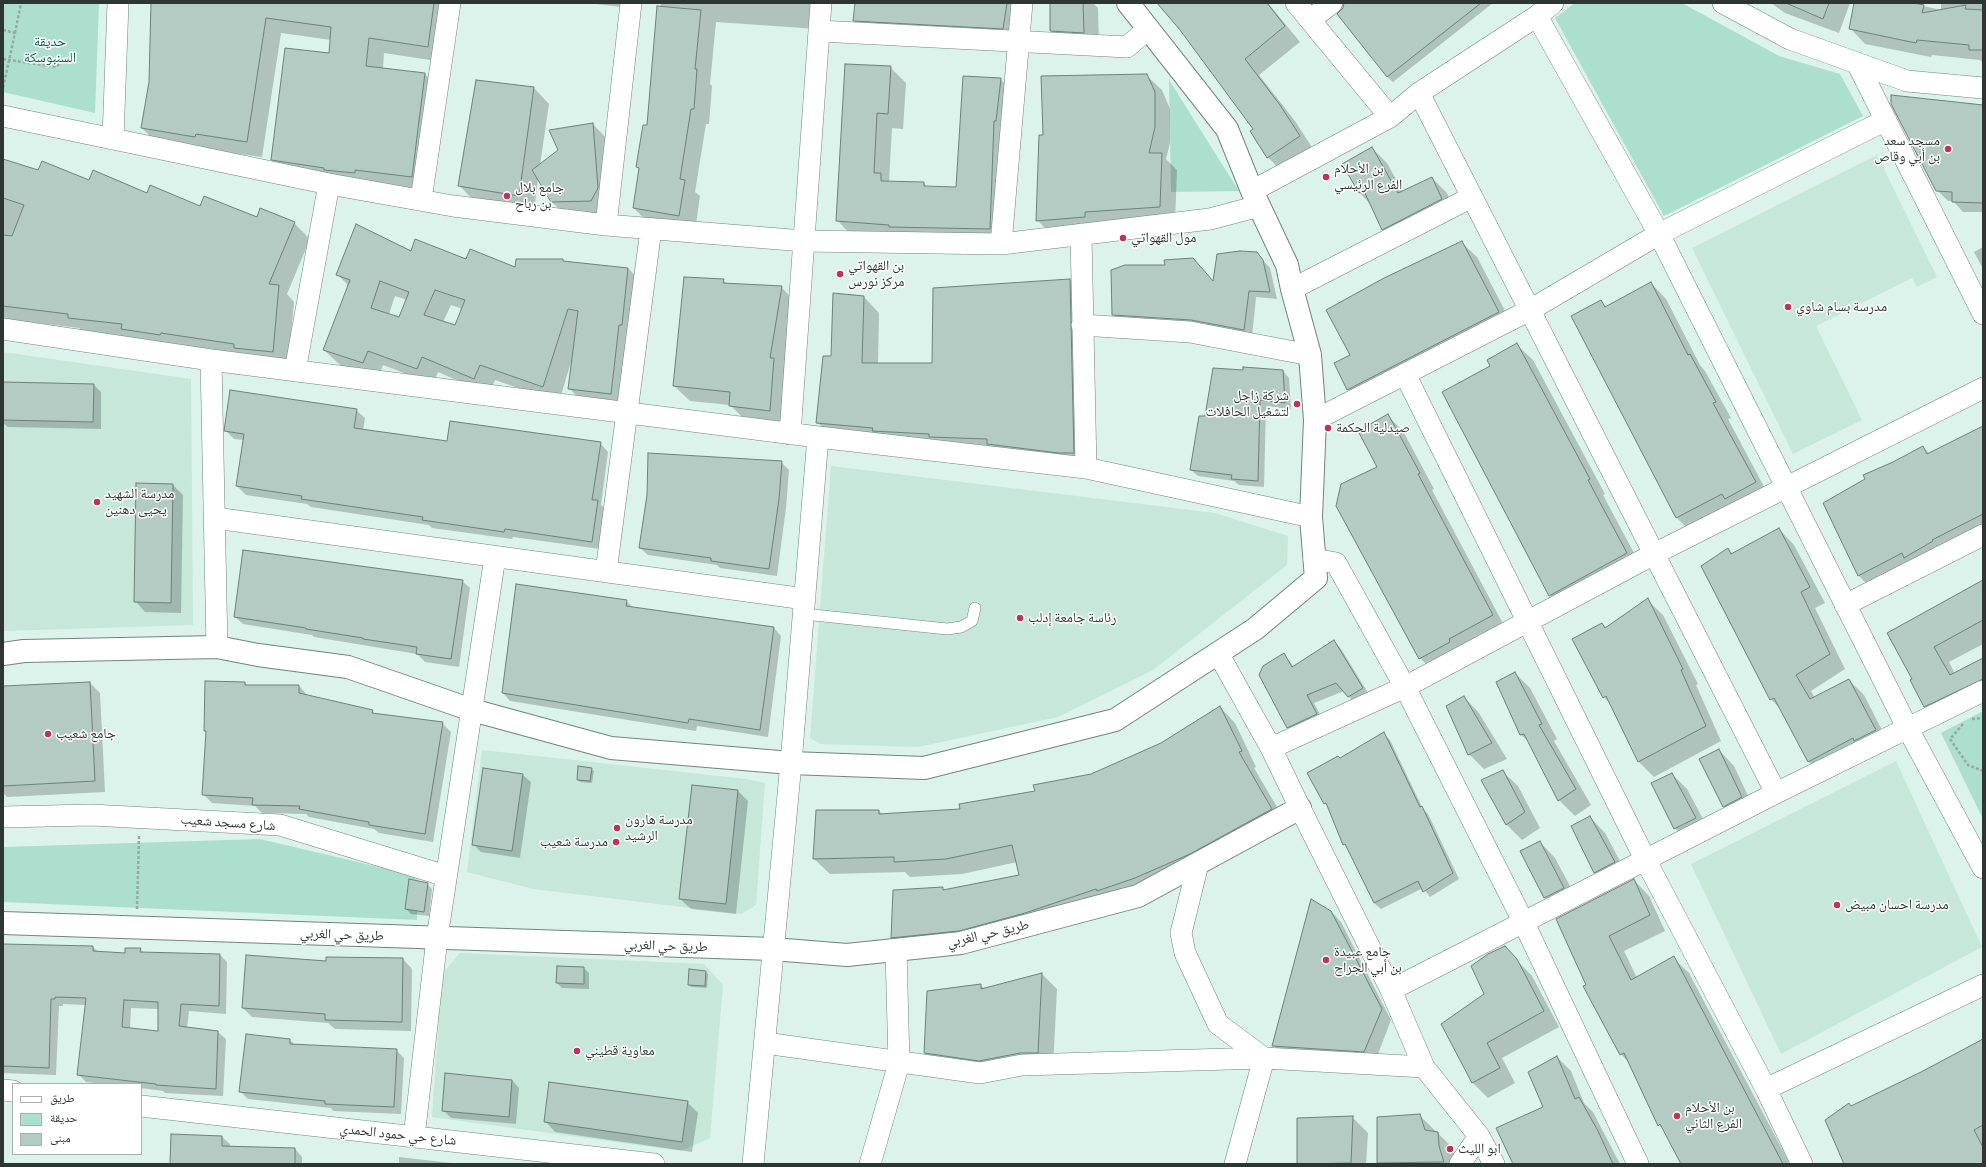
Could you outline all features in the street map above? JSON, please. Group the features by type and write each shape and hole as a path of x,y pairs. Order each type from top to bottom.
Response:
{"street":[{"path":"113,139 118,3"},
{"path":"421,200 450,3"},
{"path":"606,225 631,3"},
{"path":"790,434 821,3"},
{"path":"1001,244 1022,3"},
{"path":"3,654 24,651 217,647 258,655 348,667 472,710 611,748 791,763 924,768 1115,720 1255,629 1316,578 1311,516 1315,420 1310,354 1287,265 1255,199 1228,129 1128,3"},
{"path":"1296,3 1390,117"},
{"path":"1310,20 1332,3"},
{"path":"1723,3 1790,39 1906,81 1983,88"},
{"path":"3,116 329,184 421,200 606,225 804,241 1001,244 1210,219 1255,199 1390,117 1419,93 1545,9 1908,729 1983,868"},
{"path":"819,31 1127,47 1148,29"},
{"path":"1857,63 1983,314"},
{"path":"1419,93 1776,793"},
{"path":"1315,420 1530,310 1659,234 1886,120"},
{"path":"295,371 329,184"},
{"path":"1292,288 1472,197"},
{"path":"606,572 651,229"},
{"path":"1081,234 1086,468"},
{"path":"1082,325 1190,332 1310,354"},
{"path":"3,329 295,371 790,434 1086,468 1311,516"},
{"path":"211,360 217,647"},
{"path":"1405,374 1645,859 1766,1089 1802,1164"},
{"path":"1270,748 1405,687 1654,554 1983,388"},
{"path":"753,1164 791,763 818,437"},
{"path":"215,518 606,572 804,607"},
{"path":"1845,605 1983,535"},
{"path":"414,1137 437,938 495,557"},
{"path":"1314,559 1336,564 1405,687 1523,921 1638,1164"},
{"path":"3,647 24,651"},
{"path":"1218,653 1270,748 1391,990 1424,1067 1479,1136 1494,1164"},
{"path":"1391,990 1645,859 1983,691"},
{"name":"طريق حي الغربي","path":"3,923 773,949 847,955 961,943 1138,896 1300,808"},
{"name":"شارع مسجد شعيب","path":"3,816 91,815 280,825 446,876"},
{"path":"1198,864 1182,933 1185,953 1218,1024 1264,1058"},
{"path":"870,1164 899,1063 896,950"},
{"path":"1766,1089 1983,985"},
{"path":"765,1043 899,1063 980,1073 1022,1066 1264,1058 1424,1067"},
{"path":"1235,1164 1264,1058"},
{"name":"شارع حي حمود الحمدي","path":"142,1106 654,1164"},
{"path":"1460,1164 1479,1136"}],"lane":[{"path":"804,607 947,629 962,627 972,621 975,608"}],"path":[{"path":"3,88 21,3"},
{"path":"3,30 15,33"},
{"path":"3,58 56,67 62,61"},
{"path":"1983,718 1968,719 1950,739 1968,765 1983,771"},
{"path":"136,928 140,817"}],"shaded area":[{"name":"مدرسة بسام شاوي","path":"1877,155 1937,277 1917,287 1912,278 1816,326 1862,420 1793,454 1692,248"},
{"name":"مدرسة الشهيد يحيى دهنين","path":"3,352 191,379 193,625 3,631"},
{"name":"رئاسة جامعة إدلب","path":"831,466 1215,513 1288,536 1287,565 1153,670 1058,717 918,747 820,744 810,738"},
{"name":"مدرسة هارون الرشيد","path":"482,750 746,779 765,783 756,905 741,914 533,889 467,872"},
{"name":"مدرسة احسان مبيض","path":"1896,761 1982,947 1781,1054 1691,864"},
{"name":"معاوية قطيني","path":"460,953 704,964 723,985 710,1138 681,1151 432,1117 442,974"}],"green space":[{"name":"حديقة السنبوسكة","path":"3,3 99,3 95,113 3,92"},
{"path":"1575,3 1682,3 1779,56 1840,74 1863,116 1664,216 1555,18"},
{"path":"1169,80 1239,191 1171,192"},
{"path":"1983,711 1983,819 1941,733"},
{"path":"260,839 417,876 417,920 3,902 3,847"}],"building":[{"path":"151,3 434,3 428,47 369,38 366,66 425,73 412,177 355,170 355,173 324,170 324,168 271,160 285,48 329,53 331,27 266,18 247,142 196,134 195,137 141,128 149,82"},
{"path":"855,3 1007,3 1003,29 853,21"},
{"path":"1050,3 1083,3 1084,33 1050,31"},
{"path":"1157,3 1267,3 1285,26 1245,59 1280,105 1300,136 1267,158 1250,131 1253,129 1180,30"},
{"path":"1344,3 1481,3 1387,77 1337,14 1343,8"},
{"path":"1786,3 1829,3 1823,19"},
{"path":"1854,3 1914,3 1924,5 1922,13 1966,5 1965,9 1983,10 1983,50 1969,50 1969,45 1917,40 1916,43 1849,29"},
{"path":"657,6 701,10 695,69 697,69 694,109 691,109 680,179 685,180 679,216 633,208 639,168 636,167 643,125 647,125"},
{"path":"845,64 891,66 888,114 877,113 874,173 881,173 881,181 924,182 924,186 956,187 963,76 1001,78 996,121 994,121 990,229 889,227 889,225 836,221"},
{"path":"1147,74 1155,92 1155,127 1149,153 1162,153 1160,207 1085,212 1085,217 1036,221 1039,135 1043,135 1041,76"},
{"path":"476,80 534,87 519,196 458,186"},
{"name":"مسجد سعد بن أبي وقاص","path":"1891,95 1983,105 1983,203 1952,202 1952,192 1936,191 1891,104"},
{"path":"593,123 598,188 591,201 551,202 532,170 558,150 549,130"},
{"path":"1372,147 1398,193 1432,177 1442,199 1382,230 1364,191 1359,193 1342,164"},
{"path":"3,159 38,170 42,161 89,180 93,170 147,193 150,185 200,206 204,196 257,217 260,208 295,222 269,284 279,285 273,352 234,348 234,344 161,333 160,335 121,329 122,324 68,318 68,314 3,306 3,235 12,236 24,205 3,198"},
{"path":"356,224 411,251 415,239 466,259 470,249 515,267 516,259 563,259 563,261 628,268 622,325 619,325 611,394 568,389 578,311 568,309 543,387 480,365 474,379 422,357 417,369 368,351 363,363 323,350 350,280 336,275","holes":["380,281 409,292 399,317 371,308","435,290 465,300 455,325 424,315"]},
{"path":"1462,241 1499,312 1347,390 1334,363 1350,355 1326,310 1384,278"},
{"path":"1240,251 1257,252 1263,260 1270,292 1249,291 1244,330 1191,320 1112,315 1111,270 1125,265 1165,265 1164,260 1193,258 1213,281 1217,254"},
{"path":"684,277 724,279 723,283 782,286 770,358 774,358 770,411 729,406 730,392 673,386"},
{"path":"1070,279 1074,453 1059,453 987,444 987,439 929,437 929,434 872,431 873,428 816,423 823,356 831,356 833,293 864,296 862,363 932,363 933,288"},
{"path":"1651,282 1688,355 1690,354 1716,402 1713,403 1756,482 1725,499 1722,494 1676,518 1571,316 1601,300 1605,307"},
{"path":"1517,343 1590,479 1588,480 1627,553 1549,596 1442,392 1490,366 1487,360"},
{"path":"1243,367 1283,370 1285,403 1260,400 1258,481 1231,479 1232,475 1190,470 1199,416 1205,416 1213,368 1243,370"},
{"path":"3,382 94,384 93,422 3,420"},
{"path":"230,390 357,409 354,428 447,441 450,421 601,442 592,500 598,500 592,542 505,529 504,532 422,520 423,517 301,499 302,496 236,486 244,434 224,431"},
{"path":"1388,414 1493,615 1449,639 1450,642 1419,659 1336,506 1341,484 1377,467 1358,431"},
{"path":"1983,426 1983,514 1932,540 1933,541 1904,558 1902,553 1858,576 1823,503 1865,479 1863,475 1893,462 1923,446 1927,454"},
{"path":"648,453 782,461 779,499 769,569 711,561 711,558 639,548 647,495"},
{"path":"136,483 173,484 171,603 134,602"},
{"path":"1779,528 1810,587 1801,592 1830,654 1796,675 1810,699 1849,679 1876,730 1854,741 1853,738 1808,762 1774,698 1770,700 1701,566 1728,548 1731,554"},
{"path":"243,550 463,580 451,659 416,654 417,647 234,617"},
{"path":"1983,580 1983,620 1934,647 1950,675 1983,658 1983,679 1924,707 1910,680 1912,679 1887,633"},
{"path":"516,584 627,600 626,606 774,627 760,730 689,719 688,723 502,693"},
{"path":"1648,598 1683,669 1681,670 1706,726 1638,762 1606,696 1603,698 1572,639 1602,623 1605,628"},
{"path":"1334,640 1363,688 1348,697 1336,683 1307,695 1317,714 1287,728 1259,675 1263,666 1284,653 1292,667"},
{"path":"1515,672 1542,724 1539,725 1576,789 1558,801 1524,734 1520,735 1496,682"},
{"path":"205,681 245,682 245,685 299,685 299,693 373,710 372,713 443,722 425,834 369,825 369,822 299,809 300,806 252,805 253,798 202,795 206,731 204,731"},
{"name":"جامع شعيب","path":"90,682 95,781 3,786 3,686"},
{"path":"1464,696 1492,743 1468,755 1446,706"},
{"path":"1220,706 1242,751 1239,752 1272,809 1190,854 1135,878 1097,891 1096,889 1025,913 959,931 891,938 893,890 943,887 943,890 1019,875 1012,845 946,859 894,862 894,857 813,859 816,810 879,810 879,814 960,809 959,804 1035,791 1033,785 1091,774 1161,743"},
{"path":"1384,732 1420,807 1422,806 1453,873 1423,892 1418,881 1374,903 1345,844 1343,845 1326,803 1324,804 1307,773 1338,756 1340,758"},
{"path":"1719,749 1742,797 1723,807 1699,759"},
{"path":"578,766 592,768 590,781 577,780"},
{"path":"483,768 523,774 512,851 472,845"},
{"path":"1503,770 1525,812 1506,825 1481,780"},
{"path":"1672,773 1696,818 1674,829 1651,783"},
{"name":"مدرسة هارون الرشيد","path":"692,785 738,790 726,904 679,899"},
{"path":"1590,816 1615,862 1594,873 1571,826"},
{"path":"1540,841 1564,888 1544,898 1520,851"},
{"path":"409,879 428,883 424,912 405,909"},
{"path":"1634,879 1650,915 1609,936 1631,980 1674,956 1783,1164 1681,1164 1660,1124 1658,1126 1624,1053 1620,1055 1583,986 1586,985 1556,919"},
{"name":"جامع عبيدة بن أبي الجراح","path":"1311,899 1331,911 1382,1009 1364,1052 1272,1046"},
{"path":"3,944 93,946 93,951 125,953 125,948 141,948 140,952 220,954 219,1006 181,1004 179,1026 218,1031 216,1089 156,1085 77,1075 86,998 55,997 55,999 51,999 49,1068 3,1066","holes":["124,1000 158,1002 158,1031 122,1027"]},
{"path":"1505,946 1517,959 1544,1011 1487,1043 1500,1068 1472,1083 1441,1024 1484,994 1471,966 1488,954"},
{"path":"246,955 326,961 326,957 403,958 402,1022 325,1020 325,1014 242,1008"},
{"path":"557,966 584,967 584,984 556,983"},
{"path":"689,969 706,971 705,986 688,985"},
{"path":"1042,973 1038,1053 1020,1053 979,1061 924,1053 927,991 981,984 981,989"},
{"path":"246,1034 290,1039 290,1044 397,1049 394,1107 325,1104 325,1101 239,1092"},
{"path":"1983,1039 1983,1125 1974,1130 1983,1147 1983,1164 1844,1164 1825,1120 1849,1103 1851,1106 1923,1071"},
{"path":"1557,1056 1575,1099 1579,1097 1598,1131 1613,1164 1513,1164 1496,1128 1543,1107 1528,1072"},
{"path":"445,1073 512,1080 509,1117 442,1111"},
{"path":"549,1082 688,1101 682,1142 544,1122"},
{"path":"1420,1114 1425,1130 1438,1132 1439,1146 1444,1162 1377,1163 1377,1117"},
{"path":"1353,1116 1351,1163 1297,1164 1297,1118"},
{"path":"171,1134 222,1136 222,1146 295,1148 295,1164 170,1164"}],"place":[{"name":"مسجد سعد بن أبي وقاص","path":"1948,149"},
{"name":"بن الأحلام الفرع الرئيسي","path":"1326,177"},
{"name":"جامع بلال بن رباح","path":"507,196"},
{"name":"مول القهواتي","path":"1123,238"},
{"name":"بن القهواتي مركز نورس","path":"840,274"},
{"name":"مدرسة بسام شاوي","path":"1788,307"},
{"name":"شركة زاجل لتشغيل الحافلات","path":"1297,404"},
{"name":"صيدلية الحكمة","path":"1328,428"},
{"name":"مدرسة الشهيد يحيى دهنين","path":"97,502"},
{"name":"رئاسة جامعة إدلب","path":"1020,618"},
{"name":"جامع شعيب","path":"48,734"},
{"name":"مدرسة هارون الرشيد","path":"617,828"},
{"name":"مدرسة شعيب","path":"616,842"},
{"name":"مدرسة احسان مبيض","path":"1837,905"},
{"name":"جامع عبيدة بن أبي الجراح","path":"1326,960"},
{"name":"معاوية قطيني","path":"577,1051"},
{"name":"بن الأحلام الفرع الثاني","path":"1677,1116"},
{"name":"ابو الليث","path":"1450,1149"}]}
